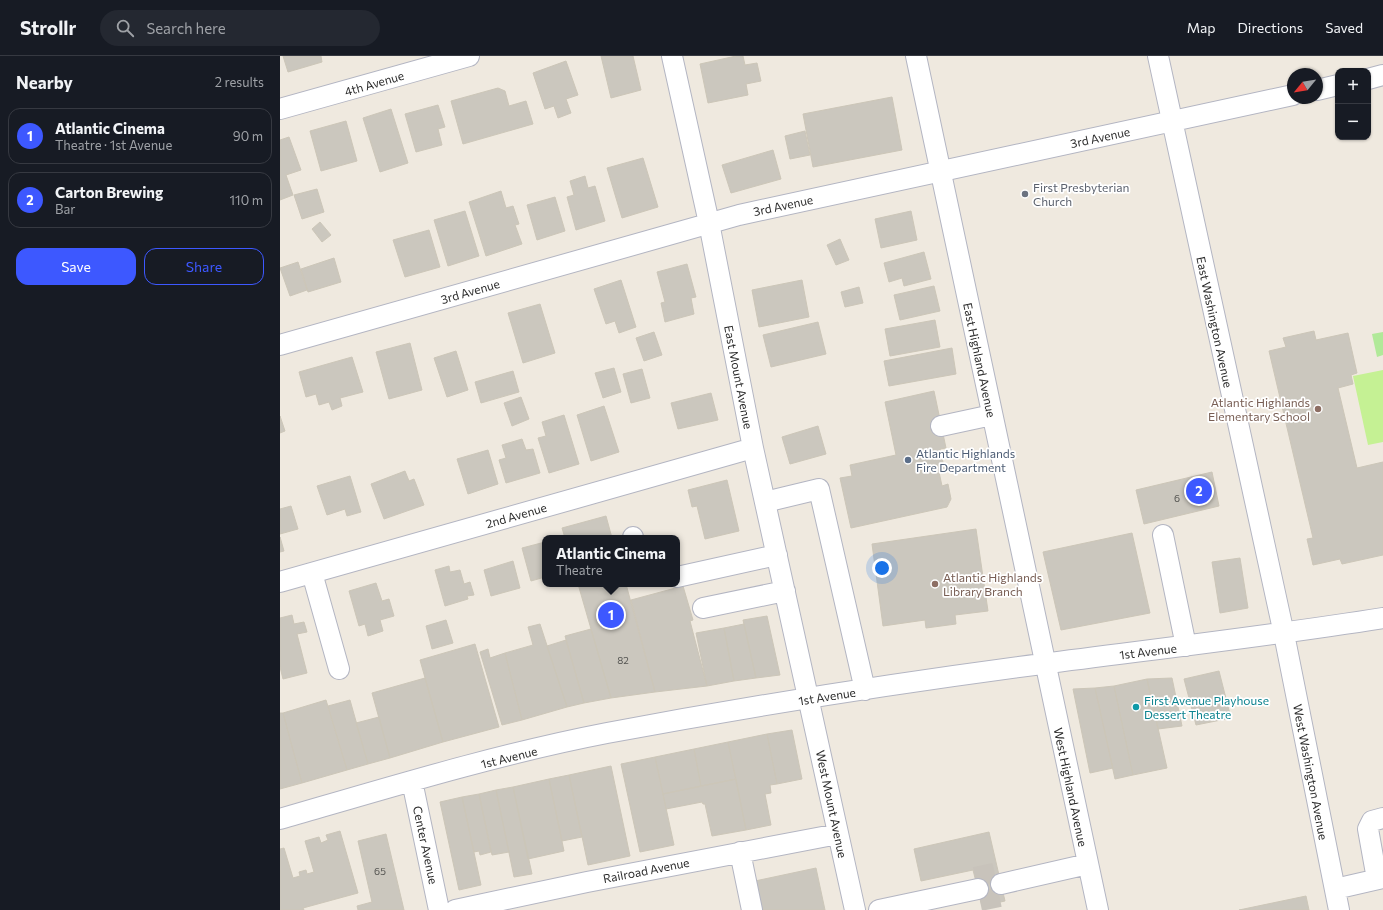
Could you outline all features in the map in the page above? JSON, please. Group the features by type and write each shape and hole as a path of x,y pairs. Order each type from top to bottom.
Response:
{"street":[{"name":"4th Avenue","path":"280,109 469,56"},
{"name":"East Mount Avenue","path":"672,56 709,223 753,448 809,698"},
{"name":"East Highland Avenue","path":"916,56 1044,664"},
{"name":"East Washington Avenue","path":"1158,56 1284,634"},
{"path":"1371,78 1383,75"},
{"path":"1323,89 1335,86"},
{"name":"3rd Avenue","path":"280,345 738,215 1287,96"},
{"path":"941,426 992,415"},
{"name":"2nd Avenue","path":"280,582 753,448"},
{"path":"765,502 819,489 865,690"},
{"path":"1163,535 1186,646"},
{"path":"680,576 777,555"},
{"path":"312,573 339,669"},
{"path":"703,608 785,591"},
{"name":"1st Avenue","path":"280,819 412,781 581,739 809,698 1044,664 1284,634 1383,618"},
{"name":"West Washington Avenue","path":"1284,634 1339,910"},
{"name":"West Highland Avenue","path":"1044,664 1098,910"},
{"name":"West Mount Avenue","path":"809,698 855,910"},
{"name":"Center Avenue","path":"412,781 439,910"},
{"path":"1335,888 1380,879 1368,829 1372,821 1383,818"},
{"name":"Railroad Avenue","path":"455,910 740,852 838,834"},
{"path":"740,852 752,910"},
{"path":"1001,884 1010,869 1036,876 1088,864"},
{"path":"879,910 904,908 925,902 938,910 978,889"}],"green space":[{"path":"1383,332 1383,355 1377,357 1372,334"},
{"path":"1383,370 1383,442 1368,445 1353,376"}],"building":[{"path":"283,56 321,56 322,62 288,72"},
{"path":"601,56 633,56 641,90 611,98"},
{"path":"736,56 743,56 745,65 757,63 761,81 746,84 748,95 708,103 700,64"},
{"path":"566,61 578,95 566,99 571,113 558,118 554,106 545,109 533,73"},
{"path":"498,88 505,91 509,106 526,101 533,124 463,144 451,101"},
{"path":"892,97 902,150 813,167 803,114"},
{"path":"438,105 445,127 438,129 442,145 416,152 405,114"},
{"path":"391,109 408,163 380,172 363,118"},
{"path":"346,121 357,161 321,171 310,131"},
{"path":"805,131 810,155 790,159 785,136"},
{"path":"289,137 301,170 286,175 293,195 280,200 280,140"},
{"path":"773,150 781,179 731,193 722,165"},
{"path":"643,158 658,207 622,218 607,168"},
{"path":"585,176 588,188 595,186 605,221 576,230 567,197 574,195 570,181"},
{"path":"317,189 324,212 302,219 294,195"},
{"path":"501,191 506,208 513,206 519,224 515,225 522,244 486,256 469,202"},
{"path":"555,197 565,231 537,240 527,205"},
{"path":"465,211 479,256 448,266 434,220"},
{"path":"911,211 917,240 881,248 875,219"},
{"path":"320,222 331,235 322,242 312,229"},
{"path":"429,230 440,267 405,277 393,240"},
{"path":"840,239 849,260 836,265 827,245"},
{"path":"924,252 931,279 904,286 902,278 889,282 884,263"},
{"path":"334,258 341,282 308,292 301,269"},
{"path":"298,262 307,290 290,296 280,268"},
{"path":"687,264 696,297 691,298 694,314 665,322 661,303 665,302 657,272"},
{"path":"621,280 636,327 619,333 615,321 606,324 594,289"},
{"path":"802,280 809,317 759,327 752,290"},
{"path":"934,286 940,311 900,320 894,295"},
{"path":"859,287 863,303 845,307 841,292"},
{"path":"540,304 555,353 523,363 508,313"},
{"path":"935,320 940,347 890,356 885,329"},
{"path":"818,322 826,354 771,367 763,335"},
{"path":"1314,331 1316,340 1348,333 1357,373 1351,375 1353,384 1338,388 1357,468 1383,462 1383,555 1342,564 1340,559 1313,565 1307,539 1313,538 1269,351 1286,347 1283,338"},
{"path":"654,332 662,355 644,361 636,338"},
{"path":"410,343 422,390 389,399 376,352"},
{"path":"952,348 956,374 889,386 884,361"},
{"path":"456,351 468,390 447,397 434,358"},
{"path":"352,357 363,392 340,398 342,406 332,410 329,402 319,405 316,394 306,397 299,372"},
{"path":"614,368 621,392 603,398 595,373"},
{"path":"642,369 650,398 631,403 623,374"},
{"path":"513,371 519,392 481,403 475,382"},
{"name":"Atlantic Highlands Fire Department","path":"934,391 946,448 940,449 945,471 939,472 942,486 948,484 951,499 947,507 851,528 840,478 852,476 850,465 896,455 885,402"},
{"path":"711,393 718,420 678,429 671,403"},
{"path":"521,397 529,419 512,426 504,403"},
{"path":"604,406 619,452 591,461 577,415"},
{"path":"564,415 579,464 549,473 538,438 546,436 542,422"},
{"path":"280,416 285,431 280,433"},
{"path":"818,426 826,454 790,464 782,437"},
{"path":"522,439 526,450 533,449 540,473 506,483 499,460 506,458 502,445"},
{"path":"488,450 498,484 468,494 457,459"},
{"path":"405,471 409,481 414,479 424,505 384,519 371,484"},
{"path":"1212,472 1219,506 1144,524 1136,490"},
{"path":"350,476 361,512 347,516 345,509 327,515 317,486"},
{"path":"727,480 739,531 705,539 697,506 692,507 688,490"},
{"path":"291,506 298,529 280,534 280,509"},
{"path":"606,516 611,535 564,535 562,528"},
{"path":"976,529 988,611 955,615 956,624 926,628 925,620 883,626 872,544"},
{"path":"1132,533 1150,613 1061,630 1043,552"},
{"path":"280,537 284,551 280,552"},
{"path":"542,543 542,578 531,581 522,548"},
{"path":"1240,558 1248,608 1220,613 1212,562"},
{"path":"513,561 520,588 491,596 484,570"},
{"path":"449,566 450,572 460,570 464,584 470,582 474,595 467,596 468,599 445,606 435,570"},
{"path":"376,583 382,601 389,599 394,616 380,620 383,631 368,636 365,624 359,626 349,591"},
{"path":"683,586 693,620 690,621 707,686 655,692 631,600"},
{"path":"579,587 627,587 655,692 611,698"},
{"path":"292,615 294,624 304,622 307,632 297,634 307,673 283,679 280,667 280,618"},
{"path":"767,616 780,675 756,678 743,620"},
{"path":"446,620 453,643 432,649 426,626"},
{"path":"540,624 567,707 522,720 505,653 533,645 528,627"},
{"path":"744,624 756,678 734,681 724,628"},
{"path":"724,628 734,681 707,686 696,633"},
{"path":"591,629 611,698 584,703 565,636"},
{"path":"566,640 584,703 567,707 547,646"},
{"path":"475,644 499,727 443,742 420,660"},
{"path":"488,649 490,658 505,653 522,720 502,725 480,652"},
{"path":"1219,671 1231,718 1196,725 1184,679"},
{"path":"425,678 443,742 390,758 372,693"},
{"path":"1172,678 1182,726 1158,729 1147,679"},
{"name":"First Avenue Playhouse Dessert Theatre","path":"1147,679 1167,768 1133,775 1114,686"},
{"path":"1114,686 1133,775 1115,779 1095,688"},
{"path":"1095,688 1113,768 1090,773 1073,689"},
{"path":"326,700 347,770 302,783 283,713"},
{"path":"350,700 368,764 347,770 328,706"},
{"path":"280,713 283,713 302,783 280,789"},
{"path":"379,717 390,758 368,764 356,723"},
{"path":"792,730 802,779 777,784 767,734"},
{"path":"767,734 777,784 770,785 771,793 765,794 771,825 746,830 728,742"},
{"path":"728,742 736,779 701,786 694,749"},
{"path":"694,749 701,786 663,794 655,757"},
{"path":"655,757 674,845 640,852 621,764"},
{"path":"611,766 630,856 588,865 569,775"},
{"path":"569,775 582,837 562,841 549,779"},
{"path":"549,779 564,851 528,859 513,787"},
{"path":"736,779 746,830 712,836 705,804 702,802 666,809 663,794"},
{"path":"513,787 532,874 514,877 496,790"},
{"path":"496,790 509,852 492,855 479,794"},
{"path":"479,794 491,852 480,855 479,851 474,852 462,797"},
{"path":"462,797 481,885 459,890 440,802"},
{"path":"340,831 358,893 303,908 304,910 280,910 280,849 284,848 293,878 300,876 299,872 306,870 307,874 314,872 305,841 319,837 321,843 328,840 326,835"},
{"path":"989,832 1005,901 982,906 973,870 921,881 914,849"},
{"path":"386,834 404,910 358,910 357,906 372,902 358,841"},
{"path":"816,868 825,910 761,910 755,881"},
{"path":"1306,896 1309,910 1239,910"}],"tunnel":[{"path":"975,877 998,872"},
{"path":"980,901 1004,896"}],"place":[{"name":"First Presbyterian Church","path":"1025,194"},
{"name":"Atlantic Highlands Elementary School","path":"1318,409"},
{"name":"Atlantic Highlands Fire Department","path":"908,460"},
{"name":"Carton Brewing","path":"1199,491"},
{"name":"Atlantic Highlands Library Branch","path":"935,584"},
{"name":"Atlantic Cinema","path":"611,615"},
{"name":"First Avenue Playhouse Dessert Theatre","path":"1136,707"}]}
